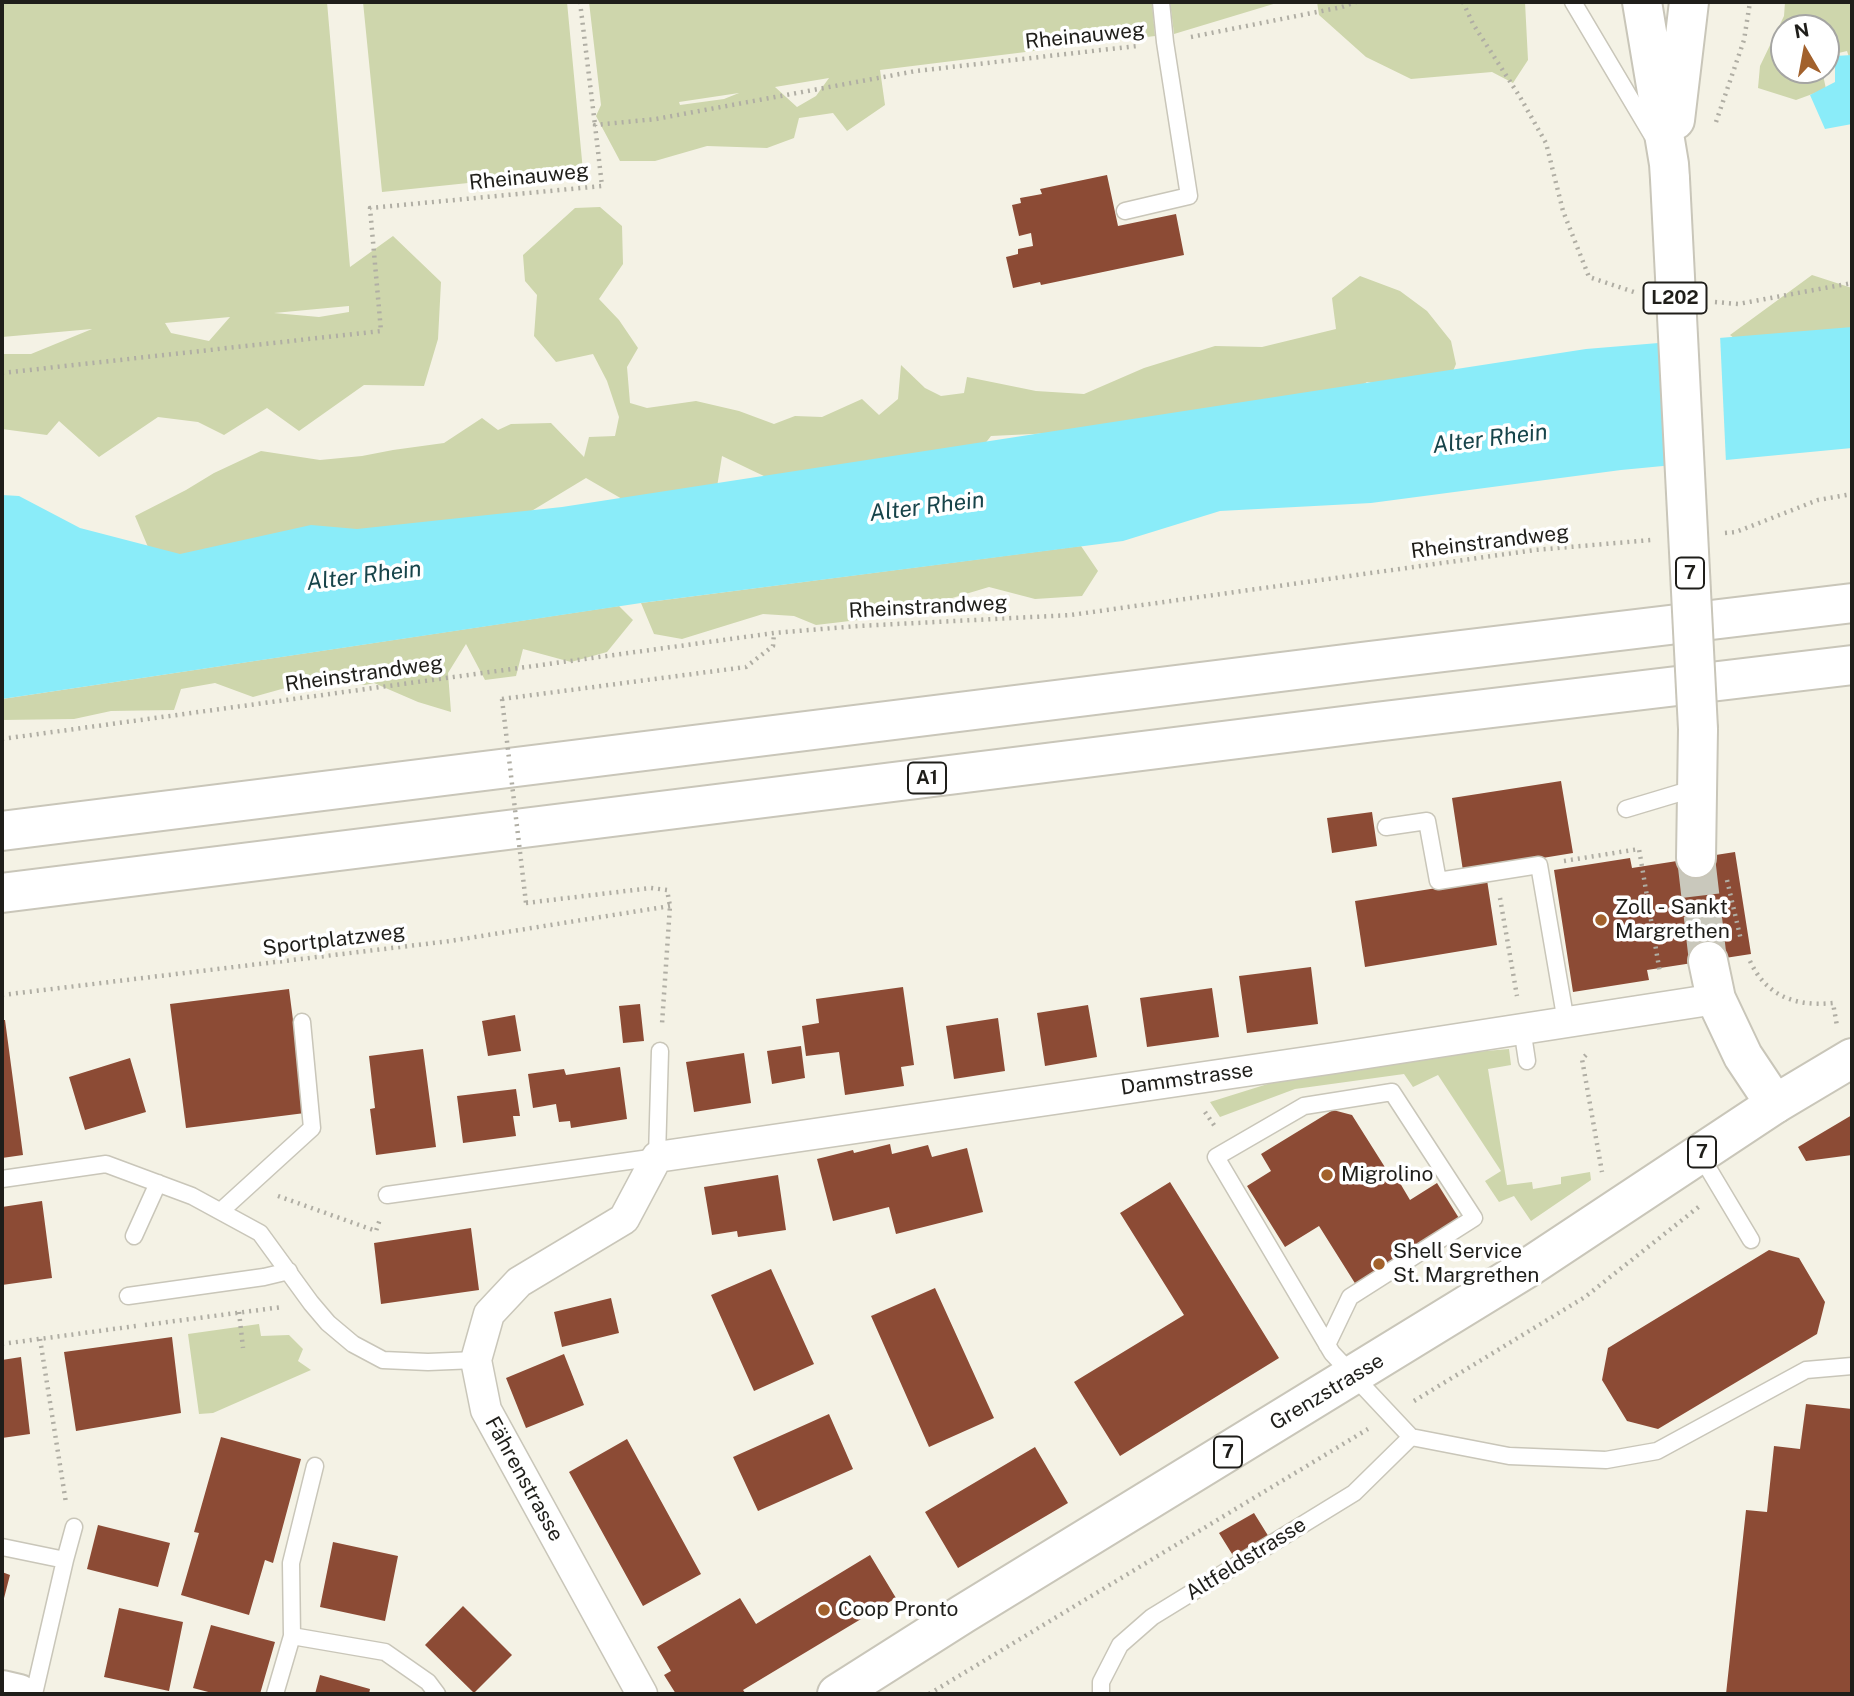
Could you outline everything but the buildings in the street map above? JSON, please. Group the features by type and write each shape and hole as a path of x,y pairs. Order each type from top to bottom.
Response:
{"main road":[{"name":"L202","path":"1643,2 1669,171 1681,418"},
{"name":"L202","path":"1669,171 1689,2"},
{"name":"7","path":"1681,418 1698,729 1699,787 1695,830 1711,868"},
{"path":"2,831 1356,662 1852,603"},
{"name":"A1","path":"2,894 1347,725 1852,665"},
{"path":"1708,961 1716,999 1743,1056 1775,1104"},
{"name":"Grenzstrasse","path":"836,1694 1532,1265 1699,1153 1852,1058"},
{"path":"2,1690 19,1694"}],"street":[{"name":"Dammstrasse","path":"657,1157 1716,999"},
{"name":"Fährenstrasse","path":"642,1694 486,1410 475,1360 489,1314 519,1282 624,1219 657,1157"}],"lane":[{"path":"1125,211 1189,196 1164,42 1161,2"},
{"path":"1573,2 1669,171"},
{"path":"1626,809 1699,787"},
{"path":"1387,827 1427,821 1438,881 1539,865 1566,1022"},
{"path":"222,1210 312,1128 302,1022"},
{"path":"1522,1028 1527,1061"},
{"path":"387,1195 657,1157 660,1051"},
{"path":"1327,1345 1350,1297 1474,1219 1392,1092 1304,1106 1216,1157 1327,1345 1332,1353 1411,1437 1509,1456 1606,1460 1657,1451 1806,1370 1852,1366"},
{"path":"1699,1153 1751,1240"},
{"path":"2,1179 106,1164 222,1210 260,1233 328,1323 353,1343 383,1360 475,1360"},
{"path":"134,1236 158,1184"},
{"path":"128,1296 264,1278 289,1270"},
{"name":"Altfeldstrasse","path":"1101,1694 1101,1682 1120,1645 1152,1617 1354,1493 1411,1437"},
{"path":"275,1694 292,1636 291,1563 315,1466"},
{"path":"34,1694 74,1527"},
{"path":"2,1547 65,1560"},
{"path":"292,1636 385,1652 428,1682 437,1694"}],"path":[{"path":"580,2 595,125"},
{"name":"Rheinauweg","path":"2,373 381,331 370,208 602,186 595,125 656,119 916,71 1164,42 1356,2"},
{"path":"1463,2 1473,24 1546,143 1563,211 1589,277 1649,295"},
{"path":"1716,124 1744,40 1750,2"},
{"path":"1713,302 1738,304 1852,283"},
{"path":"1723,533 1736,532 1818,500 1852,494"},
{"name":"Rheinstrandweg","path":"2,740 774,633 858,625 1071,615 1535,550 1656,540"},
{"path":"660,1051 670,906 667,890 651,888 526,902 502,699 746,667 773,646 774,633"},
{"path":"1539,865 1639,849 1665,1007"},
{"path":"1711,868 1730,901 1745,950"},
{"path":"1495,872 1522,1028"},
{"name":"Sportplatzweg","path":"2,995 450,941 670,906"},
{"path":"1749,959 1765,984 1776,994 1806,1004 1833,1003"},
{"path":"1602,1176 1582,1059 1626,1013"},
{"path":"250,1185 376,1231 387,1195"},
{"path":"2,1343 311,1303"},
{"path":"239,1312 243,1348"},
{"path":"40,1338 65,1496"}],"green space":[{"path":"2,2 327,2 350,267 393,236 441,282 438,339 424,386 364,385 299,431 267,408 224,435 198,422 158,417 99,457 59,421 47,435 2,429 2,354 31,354 92,329 2,337","holes":["349,306 349,312 319,317 274,313","230,317 209,341 171,333 165,323"]},
{"path":"363,2 567,2 583,171 382,192"},
{"path":"589,2 1152,2 1155,36 880,70 885,105 847,131 833,113 799,118 794,138 767,148 707,146 655,161 620,161 596,116 601,105","holes":["829,78 816,96 797,107 775,87","739,93 724,99 680,105 679,102"]},
{"path":"1170,2 1280,2 1174,34"},
{"path":"1317,2 1525,2 1528,60 1513,83 1492,72 1411,79 1366,57 1319,15"},
{"path":"1785,2 1852,2 1852,66 1847,51 1840,53 1840,14 1784,14"},
{"path":"1770,45 1770,84 1825,84 1826,89 1796,100 1758,88 1760,66"},
{"path":"600,207 622,226 623,264 599,299 619,320 638,348 627,367 630,403 647,408 696,401 739,411 774,424 795,416 822,417 862,399 879,415 898,399 901,365 925,388 941,396 964,393 967,377 1036,391 1084,394 1144,368 1215,346 1262,347 1336,329 1332,298 1360,276 1400,291 1427,311 1451,341 1456,364 1447,386 1401,388 1367,382 1303,421 991,436 972,460 789,488 722,456 717,487 629,503 586,478 515,521 185,559 148,547 135,516 261,451 320,460 362,456 444,443 482,418 498,430 511,424 551,423 584,457 589,437 615,436 619,417 607,381 593,354 556,362 534,336 537,295 525,281 523,255 575,208"},
{"path":"1812,275 1852,288 1852,348 1786,378 1730,335"},
{"path":"1081,546 1098,571 1082,596 1035,599 989,587 892,616 816,625 794,616 763,614 682,639 654,634 641,603"},
{"path":"619,606 633,620 607,652 571,662 523,649 516,676 485,680 466,644 448,673 451,712 418,702 374,683 365,685 314,680 253,697 215,683 181,689 174,710 111,711 74,719 2,720 2,699"},
{"path":"1509,1049 1511,1065 1488,1069 1507,1185 1532,1182 1533,1189 1561,1184 1561,1177 1590,1172 1591,1180 1531,1221 1514,1196 1499,1202 1485,1181 1501,1171 1438,1075 1413,1087 1404,1074 1295,1089 1220,1117 1210,1102 1290,1077 1440,1055"},
{"path":"259,1324 261,1336 289,1335 303,1349 298,1361 311,1370 213,1413 199,1414 188,1334"}],"water":[{"path":"1852,55 1852,124 1825,129 1810,95 1831,84 1840,84 1840,56"},
{"name":"Alter Rhein","path":"1852,327 1852,448 1621,470 1371,503 1220,511 1123,541 641,603 2,699 2,495 19,496 80,528 180,554 311,525 357,529 562,507 1586,349"}],"pier":[{"path":"1720,335 1726,463 1667,469 1660,340"}],"tunnel":[{"path":"1696,858 1708,961"}],"place":[{"name":"Zoll - Sankt Margrethen","path":"1601,920"},
{"name":"Migrolino","path":"1327,1175"},
{"name":"Shell Service St. Margrethen","path":"1379,1264"},
{"name":"Coop Pronto","path":"824,1610"}]}
